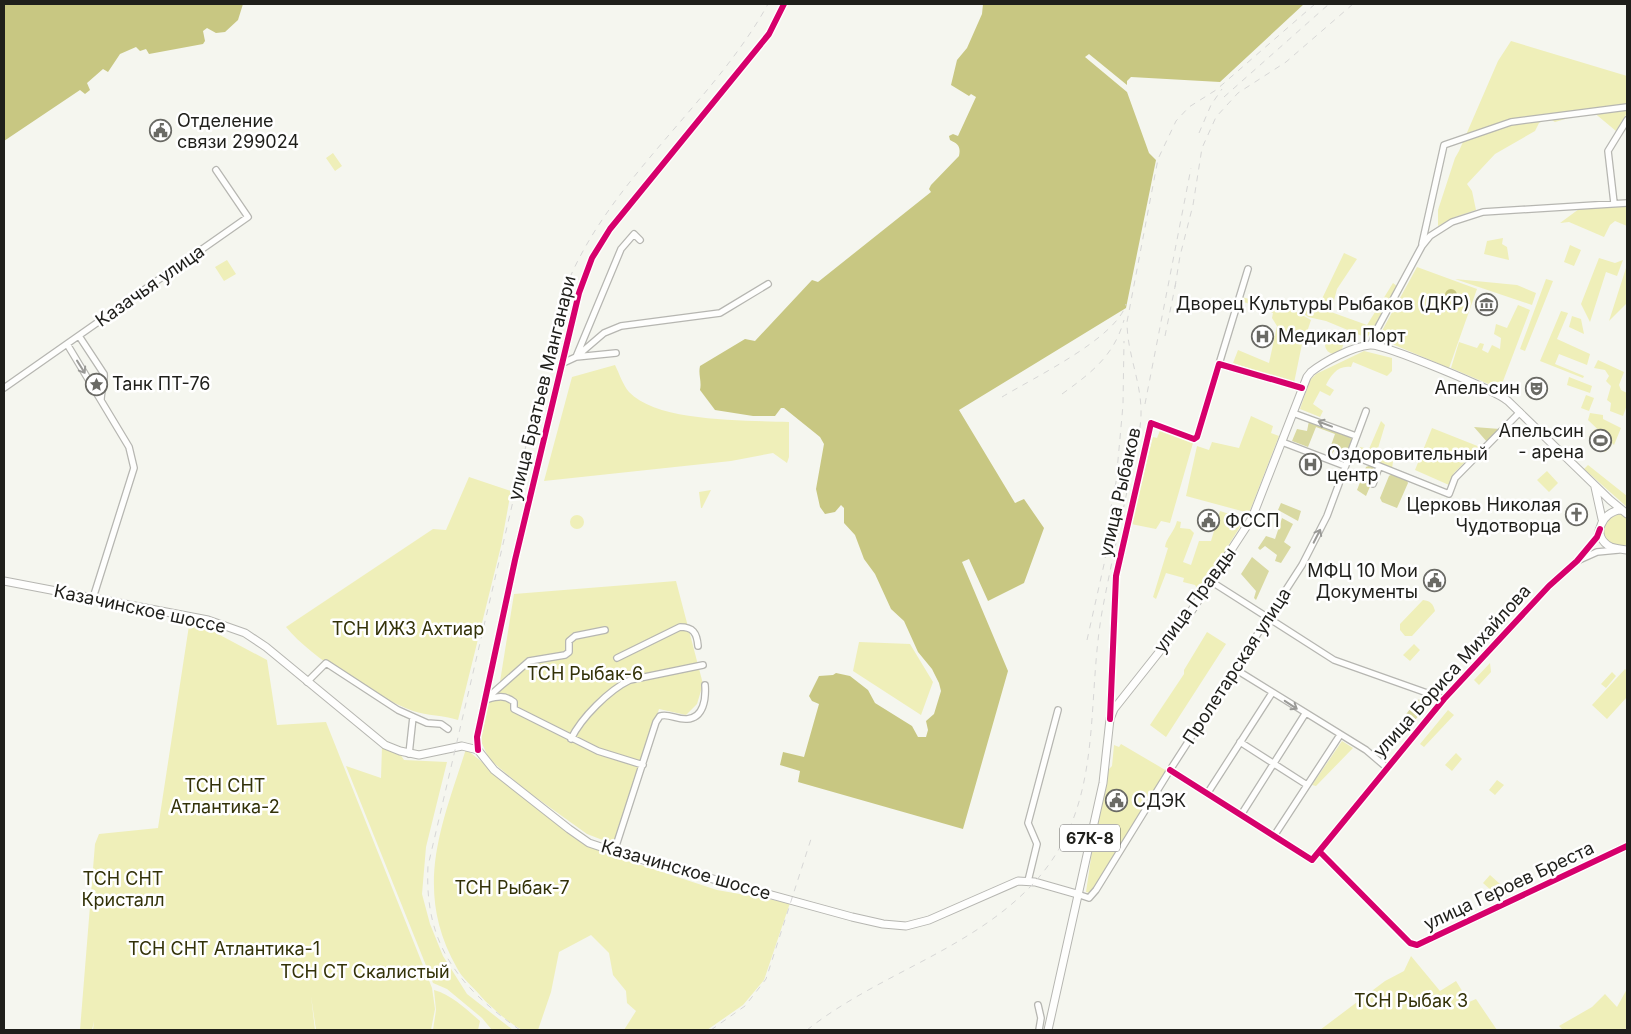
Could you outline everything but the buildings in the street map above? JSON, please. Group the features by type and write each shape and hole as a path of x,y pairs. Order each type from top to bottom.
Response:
{"main road":[{"name":"улица Правды","path":"1077,894 1103,783 1110,719 1114,709 1190,613 1252,518 1307,377 1314,369 1344,354 1371,345"},
{"path":"1371,345 1501,395 1625,513"},
{"path":"1594,484 1602,520 1601,535 1609,546 1626,549"},
{"path":"1602,520 1607,514 1625,513"},
{"name":"Казачинское шоссе","path":"4,581 208,620 237,630 253,638 378,741 409,754 430,753 462,746 478,750 494,770 569,829 590,843 614,852 883,924 906,926 929,920 1007,884 1028,881 1077,894"},
{"name":"67К-8","path":"1048,1030 1077,894"}],"street":[{"name":"улица Братьев Манганари","path":"478,750 477,737 515,560 579,292 592,258 610,229 769,34 784,4"},
{"path":"1422,246 1444,145 1511,122 1627,107"},
{"path":"1614,203 1608,151 1627,120"},
{"name":"Казачья улица","path":"4,388 248,218 216,170"},
{"path":"1371,345 1376,332 1422,246 1430,236 1452,222 1483,212 1627,203"},
{"path":"576,357 621,249 634,234 640,240"},
{"path":"1248,269 1219,364 1302,388"},
{"path":"563,363 576,357 604,333 621,326 720,313 768,284"},
{"path":"79,336 98,364 105,381 101,390 101,400"},
{"path":"67,344 129,447 134,468 93,598"},
{"path":"576,357 616,353"},
{"name":"улица Рыбаков","path":"1110,719 1116,576 1151,423 1194,439 1197,437 1219,364"},
{"name":"Пролетарская улица","path":"1077,894 1089,898 1096,890 1170,770 1302,565 1327,516 1366,411"},
{"path":"1349,454 1449,494 1455,478 1520,412"},
{"path":"1294,413 1356,436"},
{"path":"1282,442 1345,466"},
{"path":"1373,484 1380,467"},
{"name":"улица Бориса Михайлова","path":"1274,836 1312,860 1386,767 1444,699 1549,586 1577,561 1600,529"},
{"name":"улица Бориса Михайлова","path":"1577,561 1597,552 1626,549"},
{"path":"1212,582 1334,660 1444,699"},
{"path":"617,658 680,626 688,627 694,631 697,636 698,646"},
{"path":"485,700 529,661 565,655 568,652 569,641 575,636 606,630"},
{"path":"307,682 326,663 370,693 427,723 441,724 448,729"},
{"path":"571,739 579,722 619,685 630,680 703,665"},
{"path":"1235,670 1358,746 1386,767"},
{"path":"614,852 660,716 665,714 686,720 695,717 704,707 706,697 705,685"},
{"path":"1207,794 1272,693"},
{"path":"485,700 499,696 508,697 514,702 514,709 571,739 598,751 643,766"},
{"path":"1028,881 1037,844 1028,824 1058,710"},
{"path":"1241,815 1305,714"},
{"path":"409,754 413,716"},
{"path":"1170,770 1274,836 1340,735"},
{"path":"1240,742 1307,785"},
{"name":"улица Героев Бреста","path":"1320,852 1398,928 1410,943 1417,945 1627,846"},
{"path":"1038,1005 1041,1018 1039,1030"}],"green space":[{"path":"1511,41 1627,76 1627,113 1616,131 1592,111 1555,122 1548,118 1539,123 1535,131 1495,154 1467,184 1472,191 1476,210 1455,217 1438,226 1438,210 1455,158 1498,61"},
{"path":"333,153 342,166 335,171 326,158"},
{"path":"1627,205 1627,226 1615,221 1610,225 1604,237 1569,222 1560,223 1579,209"},
{"path":"1503,238 1502,244 1507,247 1509,260 1484,254 1487,241"},
{"path":"1570,245 1581,250 1574,266 1564,262"},
{"path":"1344,253 1357,259 1337,289 1331,312 1367,325 1393,283 1398,287 1367,338 1326,321 1308,317 1303,313 1313,301 1320,303"},
{"path":"1599,258 1615,263 1623,260 1617,276 1606,272 1590,322 1581,304"},
{"path":"227,260 236,274 224,281 215,267"},
{"path":"1417,267 1477,289 1449,368 1378,338"},
{"path":"1626,268 1627,303 1609,321"},
{"path":"1455,279 1517,285 1536,293 1532,305"},
{"path":"1546,279 1553,281 1525,351 1520,349"},
{"path":"1241,297 1275,305 1278,302 1311,320 1306,335 1297,334 1298,342 1302,344 1294,383 1233,363 1238,350 1269,363 1277,326 1272,318 1273,313 1244,302 1241,310 1237,309"},
{"path":"1518,305 1530,310 1500,389 1451,368 1459,342 1477,348 1480,343 1484,344 1482,350 1488,353 1492,345 1500,349 1501,338 1494,334 1496,324 1507,328"},
{"path":"1561,311 1568,313 1557,339 1590,354 1587,365 1559,354 1555,364 1584,376 1583,378 1540,361"},
{"path":"1572,316 1581,319 1584,334 1569,327"},
{"path":"1334,336 1340,339 1343,345 1340,351 1334,354 1328,351 1325,345 1328,339"},
{"path":"1364,351 1392,358 1392,371 1387,376 1353,362 1351,367 1339,369 1330,378 1326,385 1334,390 1330,396 1320,391 1313,404 1323,411 1320,417 1300,409 1310,380 1316,374"},
{"path":"1598,360 1624,372 1619,385 1621,390 1627,393 1627,405 1623,416 1610,411 1611,403 1607,400 1611,386 1606,381 1609,376 1605,370 1594,368"},
{"path":"615,365 629,392 643,402 660,409 704,418 789,422 789,457 787,463 773,453 731,461 544,481 572,377"},
{"path":"1569,377 1592,386 1590,393 1567,385"},
{"path":"1586,395 1594,398 1589,411 1581,408"},
{"path":"1590,413 1603,415 1603,419 1621,428 1614,445 1588,420"},
{"path":"1251,416 1273,426 1271,433 1279,436 1249,513 1186,496 1197,446 1209,450 1212,442 1239,448"},
{"path":"1309,421 1352,438 1345,461 1340,459 1342,450 1335,449 1332,454 1329,451 1335,434 1316,427 1308,447 1292,441 1297,429 1307,431"},
{"path":"1381,421 1385,425 1376,455 1393,461 1392,470 1356,456 1360,447 1369,449"},
{"path":"1474,427 1500,429 1488,443"},
{"path":"1161,428 1193,443 1170,523 1161,521 1156,529 1131,524 1153,437 1157,438"},
{"path":"1432,428 1480,447 1454,473 1449,485 1415,470"},
{"name":"Апельсин - арена","path":"1595,429 1612,445 1605,452 1589,437"},
{"path":"1371,465 1376,467 1377,470 1366,496 1357,490 1366,467"},
{"path":"1588,465 1627,496 1627,507 1584,469"},
{"path":"1547,471 1558,483 1549,492 1537,480"},
{"path":"1392,474 1407,480 1408,483 1397,508 1382,502 1380,498 1389,476"},
{"name":"ТСН ИЖЗ Ахтиар","path":"469,477 511,491 501,546 458,720 413,711 381,696 311,652 286,627 433,529 446,530"},
{"path":"711,490 702,508 701,508 699,492"},
{"path":"1281,503 1301,511 1298,521 1278,510"},
{"path":"1220,511 1245,519 1199,592 1195,585 1183,582 1184,578 1166,573 1156,599 1153,597 1168,548 1165,547 1177,521 1181,522 1180,528 1190,529 1194,533 1183,562 1191,565 1199,541 1211,541"},
{"path":"1623,513 1627,516 1627,545 1612,545 1604,535 1605,526 1612,518"},
{"path":"577,515 582,517 584,522 582,527 577,529 572,527 570,522 572,517"},
{"path":"1282,518 1293,524 1284,542 1291,547 1281,563 1275,561 1277,555 1265,546 1260,550 1258,548 1266,536 1275,539"},
{"path":"1252,557 1269,571 1256,600 1254,598 1256,591 1241,574"},
{"name":"ТСН Рыбак-6","path":"676,581 703,684 697,704 686,715 659,709 613,844 587,834 527,791 489,759 480,739 486,706 499,688 514,594"},
{"path":"1423,600 1431,603 1435,611 1412,636 1405,636 1400,630 1400,624"},
{"path":"190,619 267,660 277,725 326,722 432,988 435,1009 431,1030 316,1030 311,996 315,1030 93,1030 94,1021 92,1030 80,1030 95,844 99,834 158,828"},
{"path":"1207,632 1226,644 1166,737 1150,725 1184,674 1184,670"},
{"path":"859,642 910,644 933,682 921,715 853,671"},
{"path":"1414,644 1420,650 1410,661 1403,655"},
{"path":"1490,663 1491,672 1479,685 1474,680"},
{"path":"1625,669 1627,671 1627,697 1607,719 1592,705"},
{"path":"1612,672 1616,676 1606,688 1601,684"},
{"path":"1422,699 1430,703 1384,755 1380,748 1417,700"},
{"path":"1448,710 1454,715 1424,747 1420,744"},
{"path":"1342,741 1353,748 1316,786 1312,785"},
{"path":"1121,744 1167,771 1090,893 1086,892 1096,824 1109,769 1112,766 1114,745 1119,747"},
{"path":"382,747 400,754 404,760 447,762 426,847 422,894 430,924 443,956 467,994 513,1030 492,1030 482,1018 447,989 433,983 346,766 381,778"},
{"name":"ТСН Рыбак-7","path":"466,749 583,844 607,854 717,890 790,903 764,980 743,1005 707,1030 624,1030 636,1011 627,1003 626,991 613,975 609,953 591,935 559,952 551,992 538,1030 526,1031 519,1028 482,998 459,972 444,939 436,912 434,885 441,832"},
{"path":"1456,753 1462,759 1452,771 1445,765"},
{"path":"1497,780 1504,785 1495,795 1489,790"},
{"path":"1490,875 1500,884 1493,892 1483,883"},
{"name":"ТСН Рыбак 3","path":"1411,956 1440,991 1456,981 1469,1002 1476,999 1497,1030 1320,1030 1385,981 1404,971"},
{"path":"1627,989 1627,1030 1563,1030 1559,1026 1592,1007 1605,994 1617,1007"},
{"path":"434,990 453,999 480,1021 478,1030 433,1030 436,1010"}],"shaded area":[{"path":"4,4 243,4 238,20 225,32 216,33 207,28 203,31 205,41 203,44 149,54 146,49 140,51 136,47 120,54 108,72 103,69 87,83 90,90 85,94 80,90 4,141"},
{"path":"983,4 1304,4 1220,82 1131,77 1127,81 1127,85 1089,54 1085,57 1127,92 1149,153 1156,160 1126,308 959,410 1015,503 1024,499 1044,528 1024,583 988,601 969,559 962,562 1008,671 963,829 798,782 800,771 780,765 783,752 804,757 819,704 812,701 809,696 819,676 836,673 850,676 868,690 875,703 912,726 918,737 926,737 928,730 926,721 934,714 941,691 932,669 918,652 904,621 891,609 875,574 864,559 855,535 844,523 844,508 841,505 835,512 825,514 820,507 816,489 824,444 820,437 784,408 781,408 775,416 753,416 715,410 700,390 700,366 745,339 755,341 812,280 818,282 931,192 929,189 931,185 959,156 960,150 958,146 950,140 949,136 953,134 958,136 976,97 971,94 969,96 951,85 957,60 967,48 982,14"},
{"path":"1451,289 1457,295 1451,301 1445,295"}],"railway":[{"path":"520,1030 479,997 450,962 439,941 432,919 428,894 428,866 555,321 571,276 593,234 620,195 714,82 743,44 768,4"},
{"path":"807,1030 862,993 979,929 1005,909 1030,887 1054,857 1071,825 1082,792 1088,757 1102,612 1139,432 1141,403 1129,346 1127,322 1158,159 1176,121 1189,107 1216,90 1315,4"},
{"path":"1224,97 1329,4"},
{"path":"1175,287 1180,256 1193,205 1202,148 1216,117 1238,93 1286,62 1353,4"},
{"path":"1199,133 1211,105 1222,89"},
{"path":"1145,404 1191,168"},
{"path":"1165,336 1176,282"},
{"path":"1002,397 1091,343 1119,317 1126,304"},
{"path":"1062,394 1083,379 1108,354 1120,333 1124,320"},
{"path":"1087,640 1105,560 1110,512 1116,482 1123,405 1124,341"},
{"path":"711,1030 745,1006 766,979 811,839"}],"cycle path":[{"path":"478,750 477,737 515,560 579,293 592,258 610,229 769,34 784,4"},
{"path":"1110,719 1116,576 1151,423 1194,439 1197,437 1219,364 1302,388"},
{"path":"1170,770 1312,860 1444,699 1549,586 1577,561 1597,537 1600,529"},
{"path":"1320,852 1410,943 1417,945 1627,846"}],"place":[{"name":"Отделение связи 299024","path":"161,131"},
{"name":"Дворец Культуры Рыбаков (ДКР)","path":"1486,304"},
{"name":"Медикал Порт","path":"1262,336"},
{"name":"Танк ПТ-76","path":"96,384"},
{"name":"Апельсин","path":"1536,388"},
{"name":"Апельсин - арена","path":"1600,441"},
{"name":"Оздоровительный центр","path":"1311,464"},
{"name":"Церковь Николая Чудотворца","path":"1577,515"},
{"name":"ФССП","path":"1209,521"},
{"name":"МФЦ 10 Мои Документы","path":"1434,581"},
{"name":"СДЭК","path":"1117,801"}],"park label":[{"name":"ТСН СНТ Атлантика-2","path":"225,796"},
{"name":"ТСН СНТ Кристалл","path":"123,890"},
{"name":"ТСН СНТ Атлантика-1","path":"224,949"},
{"name":"ТСН СТ Скалистый","path":"365,972"}]}
